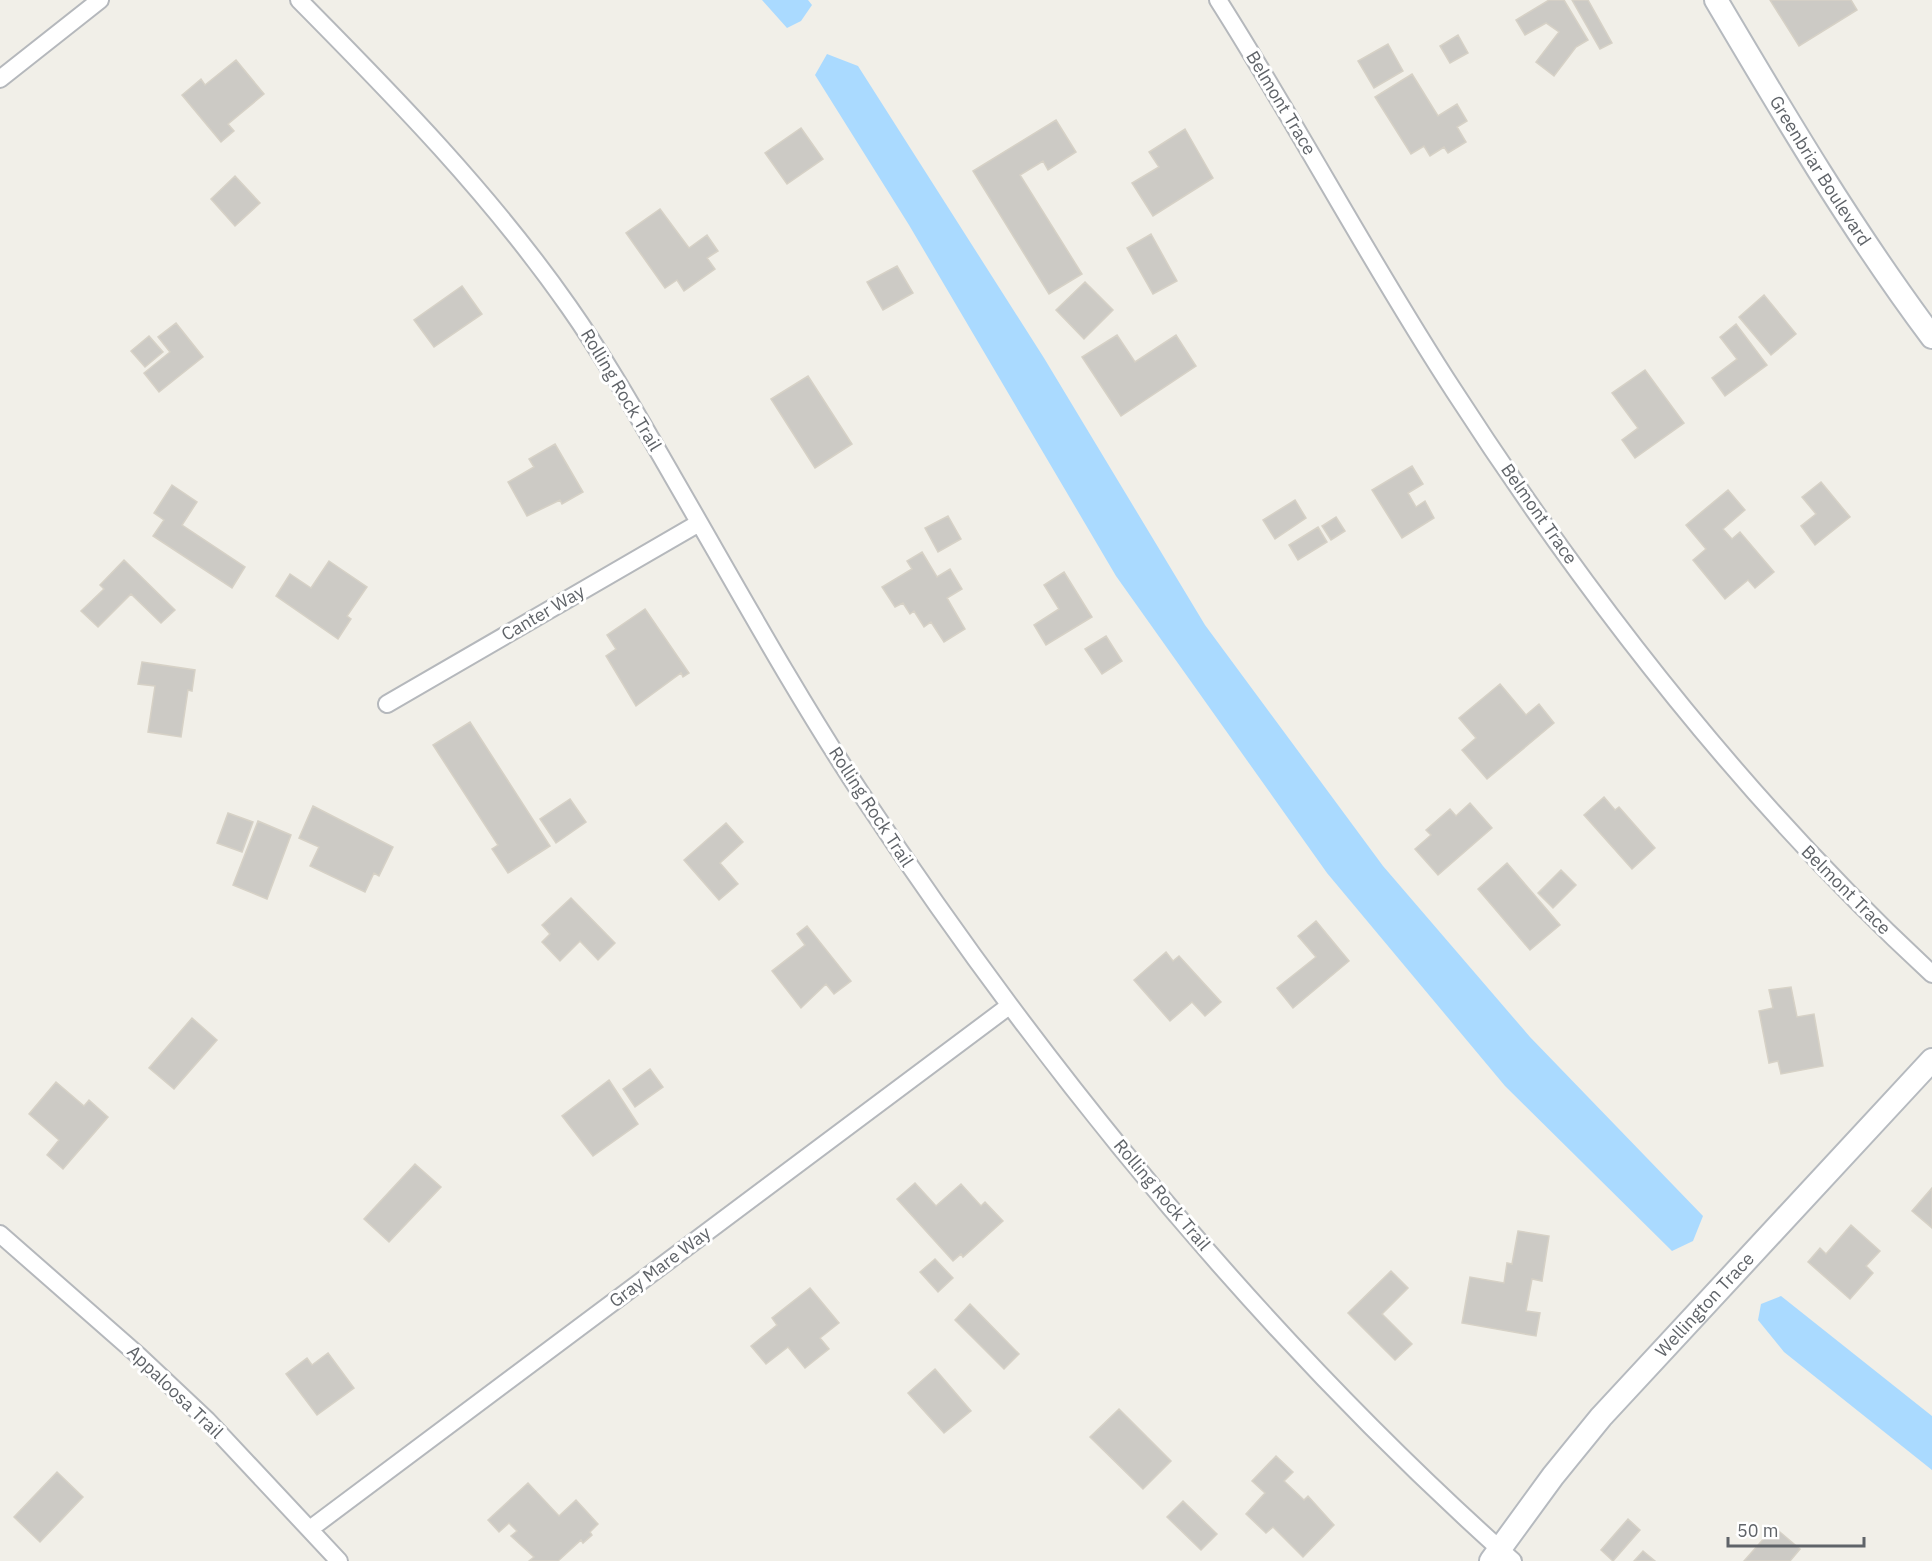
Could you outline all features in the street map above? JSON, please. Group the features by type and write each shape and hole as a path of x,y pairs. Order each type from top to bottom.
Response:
{"street":[{"path":"0,79 100,0"},
{"name":"Rolling Rock Trail","path":"299,0 417,119 472,180 524,244 616,378 781,665 858,789 931,897 1089,1109 1247,1294 1501,1557"},
{"name":"Belmont Trace","path":"1218,0 1454,391 1560,546 1704,736 1788,831 1869,916 1932,974"},
{"name":"Greenbriar Boulevard","path":"1716,0 1782,112 1885,274 1932,337"},
{"name":"Canter Way","path":"387,704 699,522"},
{"name":"Gray Mare Way","path":"310,1529 1010,1006"},
{"name":"Wellington Trace","path":"1501,1557 1553,1476 1601,1417 1932,1060"},
{"name":"Appaloosa Trail","path":"0,1234 182,1396 339,1561"}],"water":[{"path":"762,0 808,0 812,5 801,21 787,28"},
{"path":"827,54 858,66 1044,358 1205,625 1383,866 1530,1037 1703,1216 1693,1241 1672,1251 1505,1086 1327,873 1116,576 909,225 815,75"},
{"path":"1781,1296 1932,1416 1932,1470 1784,1352 1758,1320 1761,1304"}],"building":[{"path":"1549,0 1564,0 1588,40 1576,47 1554,76 1536,62 1559,32 1546,23 1525,35 1516,20"},
{"path":"1572,0 1588,0 1612,43 1600,49"},
{"path":"1770,0 1851,0 1857,10 1799,46"},
{"path":"1458,35 1468,53 1450,63 1440,46"},
{"path":"1388,44 1403,71 1374,88 1358,61"},
{"path":"236,60 264,94 228,124 234,131 221,142 182,95 201,79 205,85"},
{"path":"1412,74 1438,116 1457,104 1467,121 1457,127 1466,142 1448,153 1444,147 1430,156 1424,146 1411,154 1375,97"},
{"path":"1056,120 1076,152 1048,170 1043,161 1020,175 1082,274 1049,294 973,171"},
{"path":"801,128 823,159 787,184 765,153"},
{"path":"1185,129 1213,178 1153,216 1132,183 1159,167 1149,152"},
{"path":"235,176 260,203 235,226 211,199"},
{"path":"660,209 689,248 707,235 718,251 707,258 715,269 684,291 677,280 665,288 626,233"},
{"path":"1151,234 1177,281 1153,294 1127,248"},
{"path":"897,266 913,293 883,310 867,282"},
{"path":"1085,282 1113,310 1084,339 1056,310"},
{"path":"462,286 482,314 434,347 414,320"},
{"path":"1764,295 1796,334 1771,355 1739,317"},
{"path":"176,323 203,357 159,392 144,373 170,352 158,337"},
{"path":"1736,324 1767,365 1725,396 1712,378 1737,359 1720,337"},
{"path":"1117,335 1135,362 1176,335 1196,366 1121,416 1082,357"},
{"path":"149,336 163,352 145,367 131,351"},
{"path":"1645,370 1684,423 1635,458 1622,440 1638,428 1612,393"},
{"path":"808,376 852,444 815,468 771,399"},
{"path":"555,444 583,492 562,504 560,500 527,516 508,482 534,467 529,459"},
{"path":"1412,466 1423,484 1408,493 1416,507 1425,501 1434,518 1402,538 1372,490"},
{"path":"1821,482 1850,517 1815,545 1801,526 1816,514 1802,497"},
{"path":"172,485 197,502 182,525 245,567 232,588 153,536 164,520 154,513"},
{"path":"1728,490 1745,510 1723,529 1732,539 1740,532 1774,572 1755,588 1748,580 1725,599 1693,560 1706,549 1686,525"},
{"path":"1295,500 1306,518 1275,539 1263,520"},
{"path":"948,516 961,539 938,552 925,528"},
{"path":"1336,517 1345,531 1331,540 1322,526"},
{"path":"1318,527 1327,542 1298,560 1289,545"},
{"path":"922,552 937,577 950,569 962,589 947,598 965,629 944,642 931,622 924,627 914,611 910,614 903,603 895,607 882,587 912,569 907,561"},
{"path":"124,560 175,610 161,623 131,594 98,627 81,611 104,589 100,585"},
{"path":"329,561 367,587 347,616 351,619 338,639 276,596 290,574 311,588"},
{"path":"1064,572 1092,617 1046,645 1034,625 1059,609 1044,585"},
{"path":"645,609 689,673 683,677 681,673 636,706 606,656 616,649 607,635"},
{"path":"1106,636 1122,661 1102,674 1085,649"},
{"path":"142,662 195,670 192,691 188,690 181,737 148,732 155,686 138,684"},
{"path":"1500,684 1526,715 1539,704 1554,723 1487,779 1462,750 1476,738 1459,718"},
{"path":"470,722 550,846 508,873 492,849 498,845 433,745"},
{"path":"1604,797 1615,810 1619,807 1655,848 1632,869 1584,815"},
{"path":"570,799 586,822 556,843 540,819"},
{"path":"1470,803 1492,828 1438,875 1415,849 1431,835 1426,830 1450,809 1456,816"},
{"path":"313,806 393,847 379,876 374,873 365,892 310,866 319,847 299,838"},
{"path":"228,813 253,822 242,852 217,843"},
{"path":"258,821 291,835 267,899 233,885"},
{"path":"726,823 743,842 720,863 738,884 719,900 684,860"},
{"path":"1507,863 1560,925 1530,950 1478,889"},
{"path":"1561,870 1576,885 1553,908 1538,893"},
{"path":"571,898 615,943 598,960 580,941 560,961 542,942 550,934 542,925"},
{"path":"1316,921 1349,961 1293,1008 1277,988 1316,957 1298,936"},
{"path":"807,926 851,981 834,994 826,984 801,1008 772,971 805,945 797,934"},
{"path":"1166,952 1173,961 1179,956 1221,1002 1205,1016 1192,1002 1170,1021 1134,980"},
{"path":"1791,987 1797,1017 1814,1014 1823,1066 1781,1074 1778,1061 1769,1063 1759,1011 1773,1008 1769,990"},
{"path":"192,1018 217,1040 174,1089 149,1068"},
{"path":"650,1069 663,1087 635,1107 623,1089"},
{"path":"609,1080 638,1124 593,1156 562,1116"},
{"path":"56,1082 84,1106 89,1100 108,1117 63,1169 47,1155 59,1140 29,1114"},
{"path":"415,1164 441,1187 389,1242 364,1219"},
{"path":"915,1183 936,1206 961,1184 981,1206 985,1202 1003,1221 963,1257 961,1254 953,1261 897,1199"},
{"path":"1932,1188 1932,1228 1912,1211"},
{"path":"1851,1225 1880,1251 1866,1266 1873,1273 1850,1299 1808,1262 1820,1248 1826,1254"},
{"path":"1518,1231 1549,1236 1542,1281 1532,1279 1526,1311 1540,1313 1536,1336 1462,1323 1470,1277 1504,1283 1507,1263 1512,1264"},
{"path":"935,1259 953,1278 938,1292 920,1272"},
{"path":"1391,1271 1408,1288 1382,1314 1412,1344 1395,1360 1348,1313"},
{"path":"810,1288 839,1323 820,1338 829,1349 805,1368 788,1347 766,1364 751,1346 777,1325 772,1318"},
{"path":"970,1304 1019,1354 1004,1369 955,1320"},
{"path":"328,1353 354,1388 317,1415 286,1374 307,1358 312,1365"},
{"path":"935,1369 971,1411 944,1433 908,1393"},
{"path":"1119,1409 1171,1461 1143,1489 1090,1437"},
{"path":"1276,1456 1293,1472 1284,1481 1304,1500 1308,1496 1334,1525 1303,1557 1273,1527 1266,1533 1246,1514 1265,1493 1252,1481"},
{"path":"57,1472 83,1497 40,1542 14,1517"},
{"path":"528,1483 559,1516 576,1500 598,1524 590,1532 592,1535 583,1543 581,1540 558,1561 529,1561 534,1557 511,1536 517,1531 509,1523 499,1532 488,1520"},
{"path":"1183,1501 1217,1534 1201,1550 1167,1517"},
{"path":"1628,1519 1640,1530 1613,1561 1601,1550"},
{"path":"1774,1527 1800,1549 1790,1561 1744,1561"},
{"path":"1643,1551 1655,1561 1634,1561"}]}
